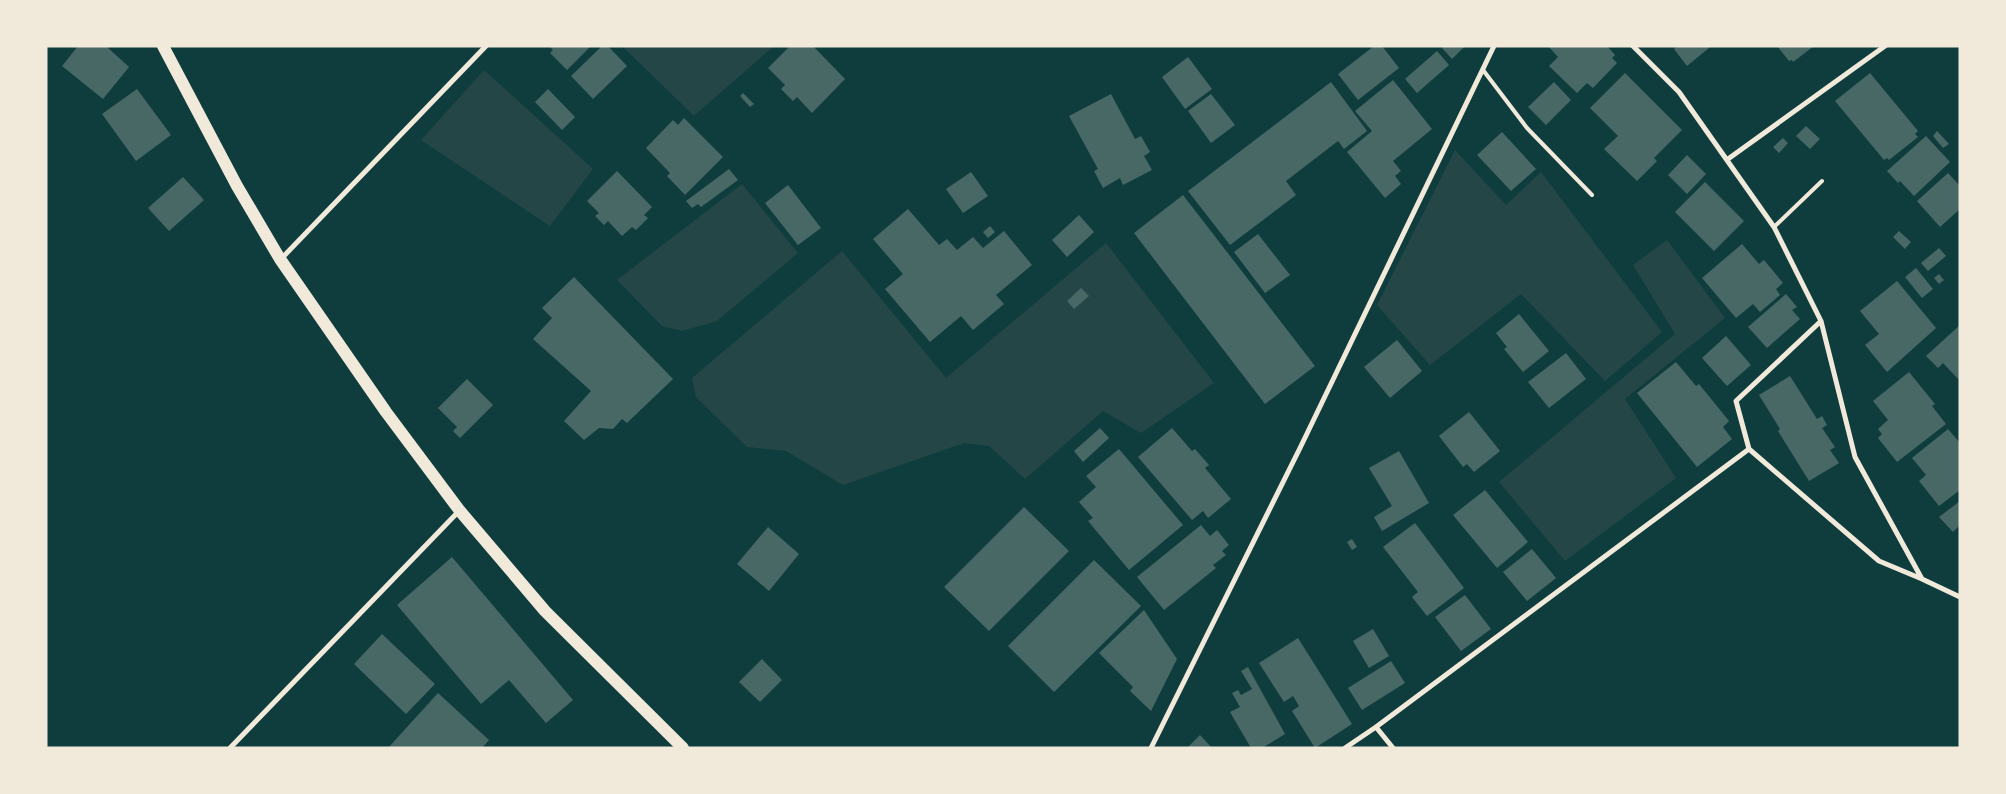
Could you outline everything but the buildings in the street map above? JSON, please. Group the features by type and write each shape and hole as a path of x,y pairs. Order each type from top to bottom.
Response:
{"main road":[{"path":"163,46 237,186 280,259 386,412 460,511 545,611 683,748"}],"street":[{"path":"280,259 486,46"},
{"path":"1151,748 1301,446 1494,46"},
{"path":"1633,46 1679,92 1728,159 1774,227 1821,321 1855,457 1922,579"},
{"path":"1728,159 1885,46"},
{"path":"1821,321 1736,401 1749,449 1879,561 1960,597"},
{"path":"1345,748 1376,727 1749,449"},
{"path":"230,748 460,511"},
{"path":"1376,727 1394,748"}],"lane":[{"path":"1483,70 1528,128 1592,195"},
{"path":"1774,227 1822,181"}],"shaded area":[{"path":"622,46 774,46 694,116"},
{"path":"484,70 593,169 550,226 421,140"},
{"path":"1455,150 1506,205 1541,172 1662,332 1605,381 1521,294 1430,365 1377,305"},
{"path":"742,184 798,253 717,321 682,331 662,326 617,280"},
{"path":"1667,240 1725,318 1625,399 1676,478 1565,561 1499,482 1675,334 1633,265"},
{"path":"1106,243 1214,383 1141,433 1103,411 1025,479 989,446 964,443 843,485 786,451 747,447 696,397 692,378 842,251 946,378"}]}
